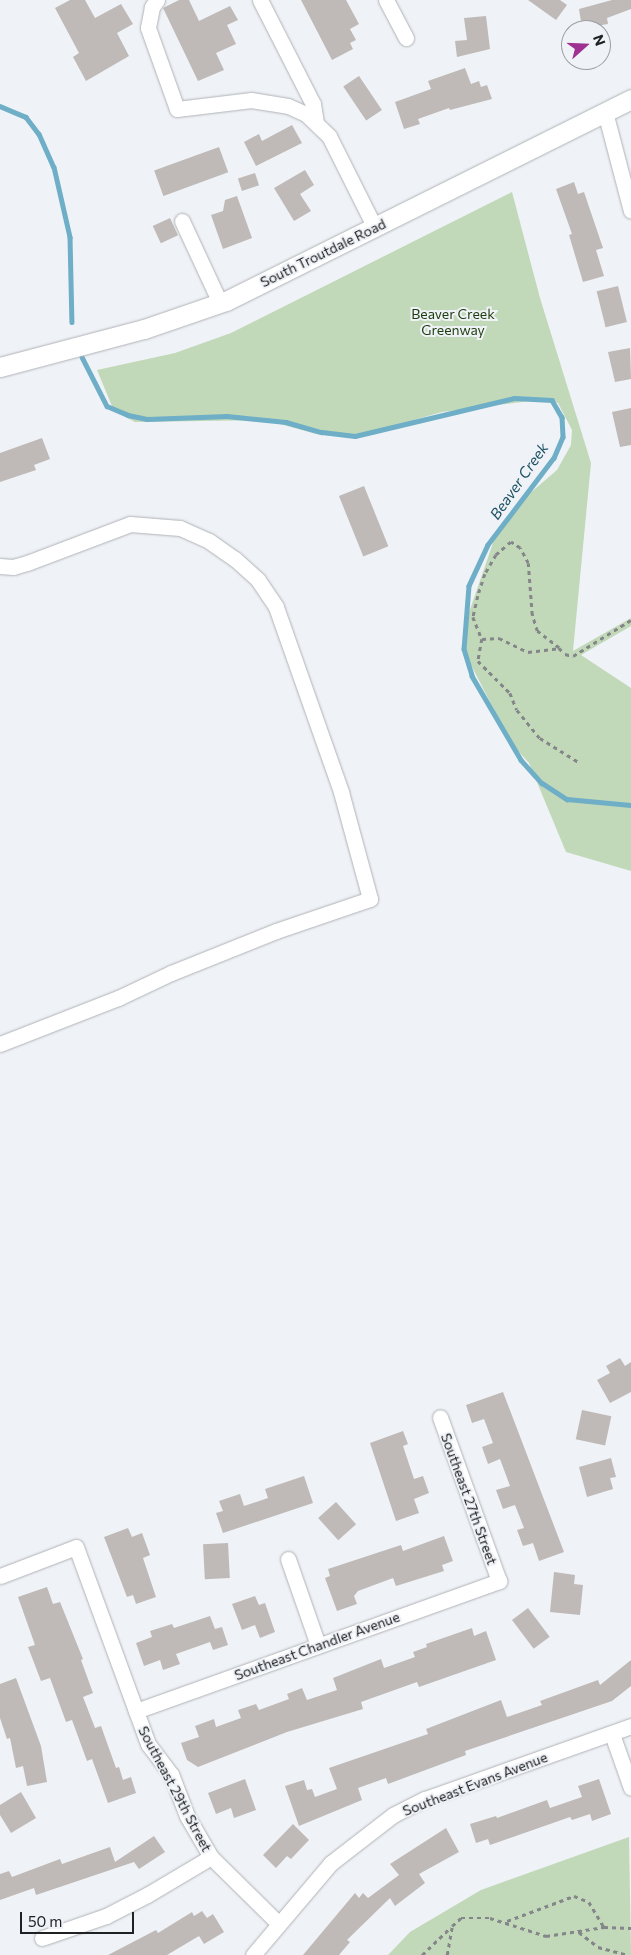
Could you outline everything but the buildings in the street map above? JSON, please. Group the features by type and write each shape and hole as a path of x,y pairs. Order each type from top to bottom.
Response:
{"main road":[{"name":"South Troutdale Road","path":"0,367 152,326 220,303 375,228 631,99"}],"street":[{"path":"157,0 152,7 148,28 178,108 251,100 288,106 306,114 328,136 375,228"},
{"path":"260,0 313,104 316,123"},
{"path":"386,0 406,38"},
{"path":"605,112 631,211"},
{"path":"182,221 220,303"},
{"path":"0,566 12,567 27,563 130,524 180,528 209,541 235,559 258,580 276,607 344,802 370,899 276,930 171,973 118,998 0,1044"},
{"name":"Southeast 27th Street","path":"440,1418 499,1582"},
{"name":"Southeast 29th Street","path":"0,1576 76,1547 148,1744 171,1774 187,1816 211,1857 278,1923"},
{"path":"288,1559 318,1645"},
{"name":"Southeast Chandler Avenue","path":"136,1711 499,1582"},
{"name":"Southeast Evans Avenue","path":"253,1955 278,1923 331,1863 393,1815 426,1799 631,1726"},
{"path":"612,1734 631,1788"},
{"path":"42,1938 106,1916 148,1895 211,1857"}],"path":[{"path":"580,763 540,738 516,710 510,693 478,661 482,639 473,616 485,574 496,555 511,542 520,548 528,563 532,615 537,631 565,654 573,656 631,620"},
{"path":"482,639 499,638 528,652 559,648"},
{"path":"506,1922 574,1896 589,1902 604,1927"},
{"path":"422,1955 452,1926 467,1918 506,1922 546,1936 604,1927 631,1928"},
{"path":"447,1955 452,1926"},
{"path":"578,1932 598,1947 628,1955"}],"green space":[{"name":"Beaver Creek Greenway","path":"512,192 540,298 591,463 573,651 631,618 631,626 581,655 631,688 631,871 566,852 529,763 511,743 467,657 465,624 494,540 522,500 557,470 571,445 572,430 558,403 546,399 442,412 351,438 316,434 266,420 135,422 114,411 97,370 175,353 231,333"},
{"path":"629,1837 631,1955 388,1955 410,1932 481,1890"}],"waterway":[{"path":"0,106 26,117 39,134 54,167 70,237 72,322"},
{"name":"Beaver Creek","path":"82,357 107,406 128,415 147,419 227,416 286,422 322,432 355,436 514,398 552,400 562,417 563,437 554,458 488,545 469,586 464,649 472,676 521,760 542,783 567,799 631,805"}]}
